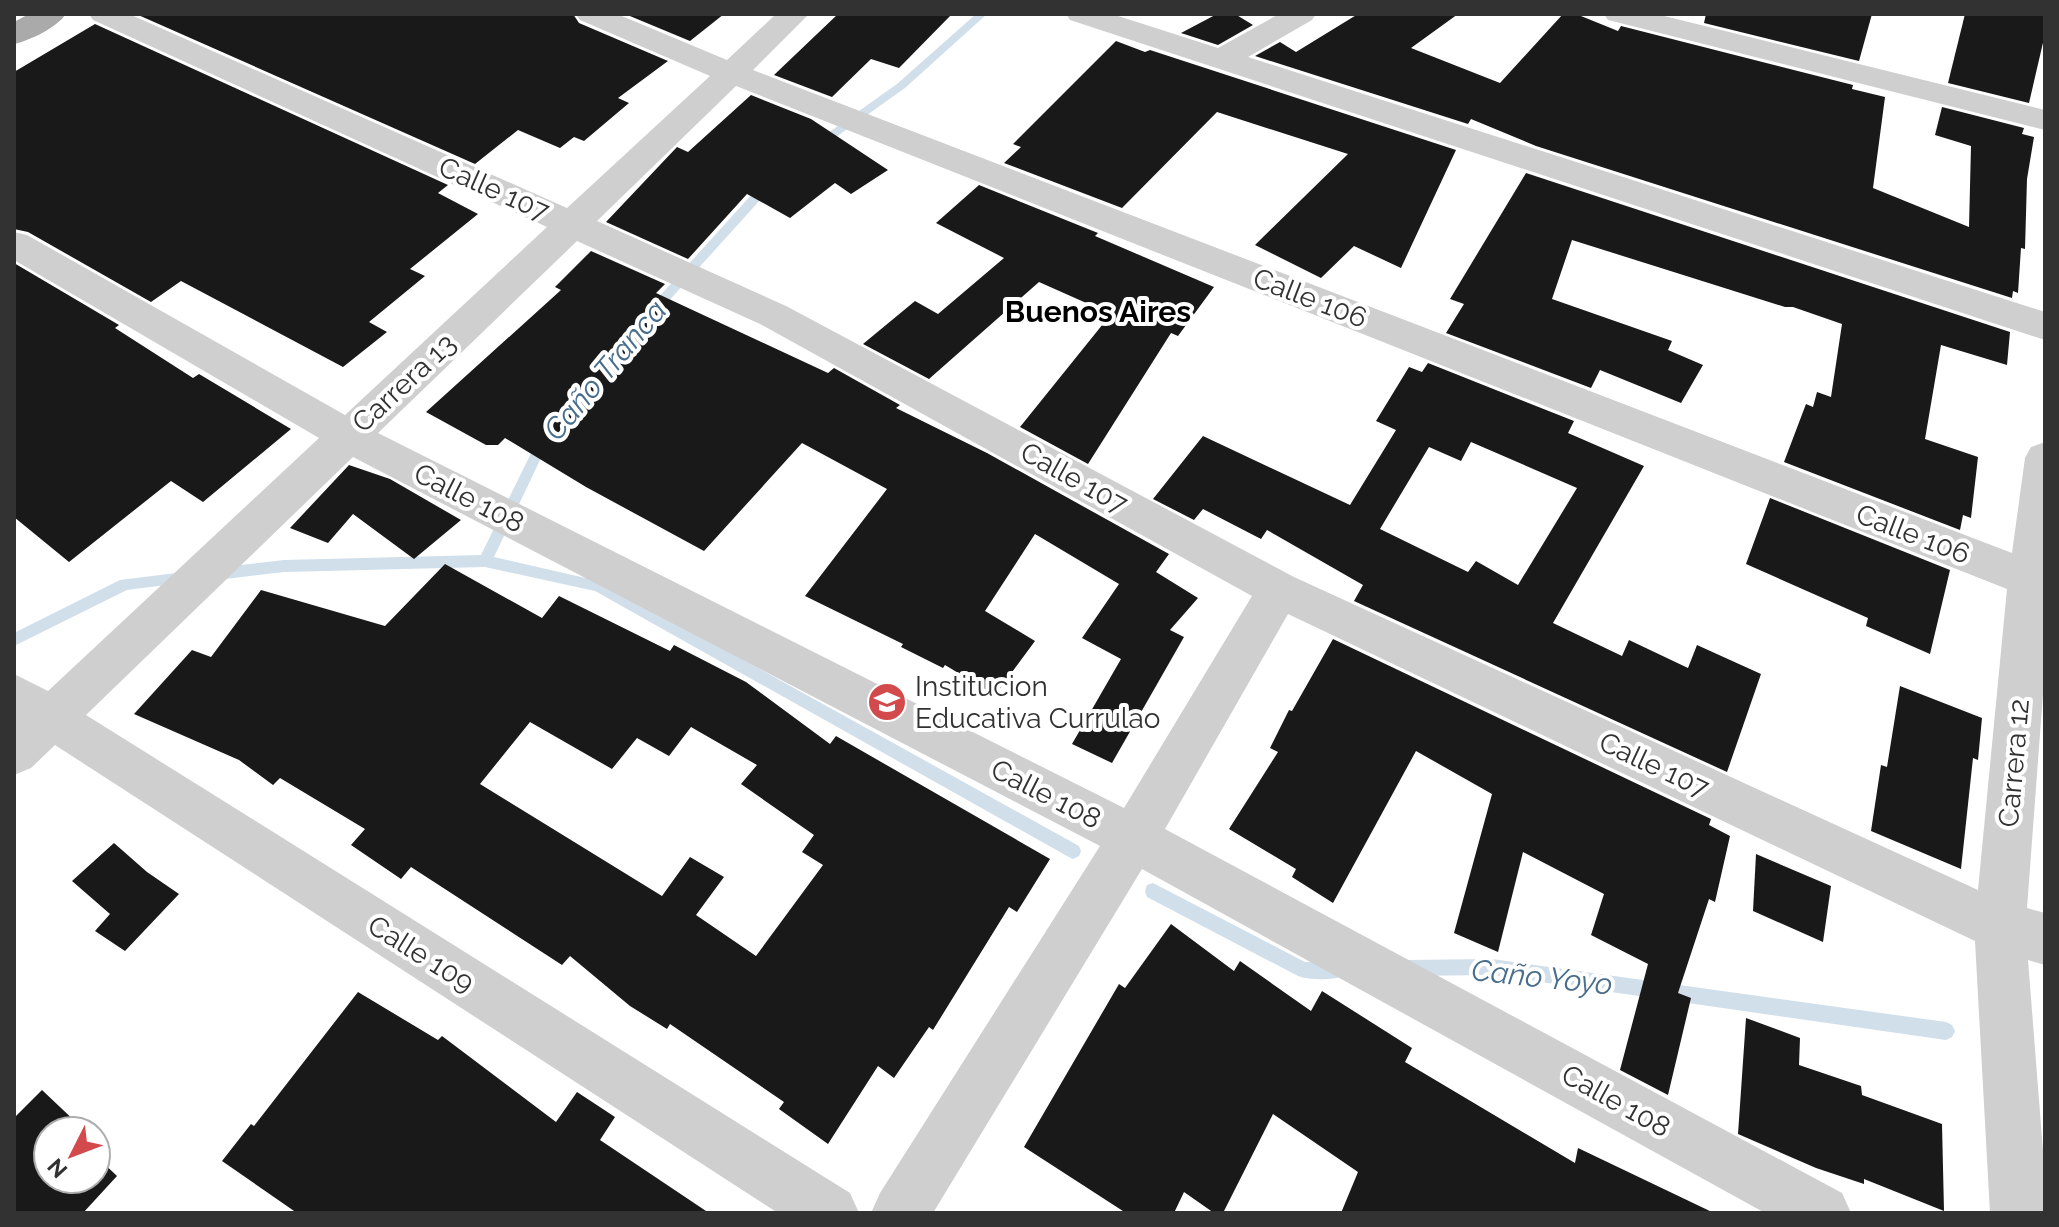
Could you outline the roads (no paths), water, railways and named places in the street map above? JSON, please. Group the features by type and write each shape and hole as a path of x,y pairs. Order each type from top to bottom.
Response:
{"main road":[{"path":"14,35 51,14"}],"street":[{"name":"Calle 107","path":"104,14 773,315 1279,590 2023,932"},
{"name":"Calle 106","path":"591,14 731,73 2037,582"},
{"name":"Carrera 13","path":"26,722 180,596 794,14"},
{"path":"1081,14 2045,326"},
{"path":"1222,59 1301,14"},
{"path":"1619,14 2045,120"},
{"name":"Calle 108","path":"14,244 348,436 1133,838 1822,1213"},
{"name":"Carrera 12","path":"2019,1213 2023,932 2045,458"},
{"path":"900,1213 1133,838 1279,590"},
{"name":"Calle 109","path":"26,722 830,1213"}],"waterway":[{"name":"Caño Tranca","path":"818,145 901,86 982,14"},
{"name":"Caño Tranca","path":"652,312 767,185"},
{"name":"Caño Tranca","path":"485,561 543,441"},
{"name":"Caño Tranca","path":"217,574 284,566 485,561"},
{"path":"485,561 598,586 1073,851"},
{"name":"Caño Tranca","path":"14,640 125,584 184,578"},
{"name":"Caño Yoyo","path":"1153,891 1304,970 1342,969"},
{"name":"Caño Yoyo","path":"1406,968 1492,967 1946,1031"}],"place":[{"name":"Institucion Educativa Currulao","path":"887,702"}],"district":[{"name":"Buenos Aires","path":"1098,311"}]}
